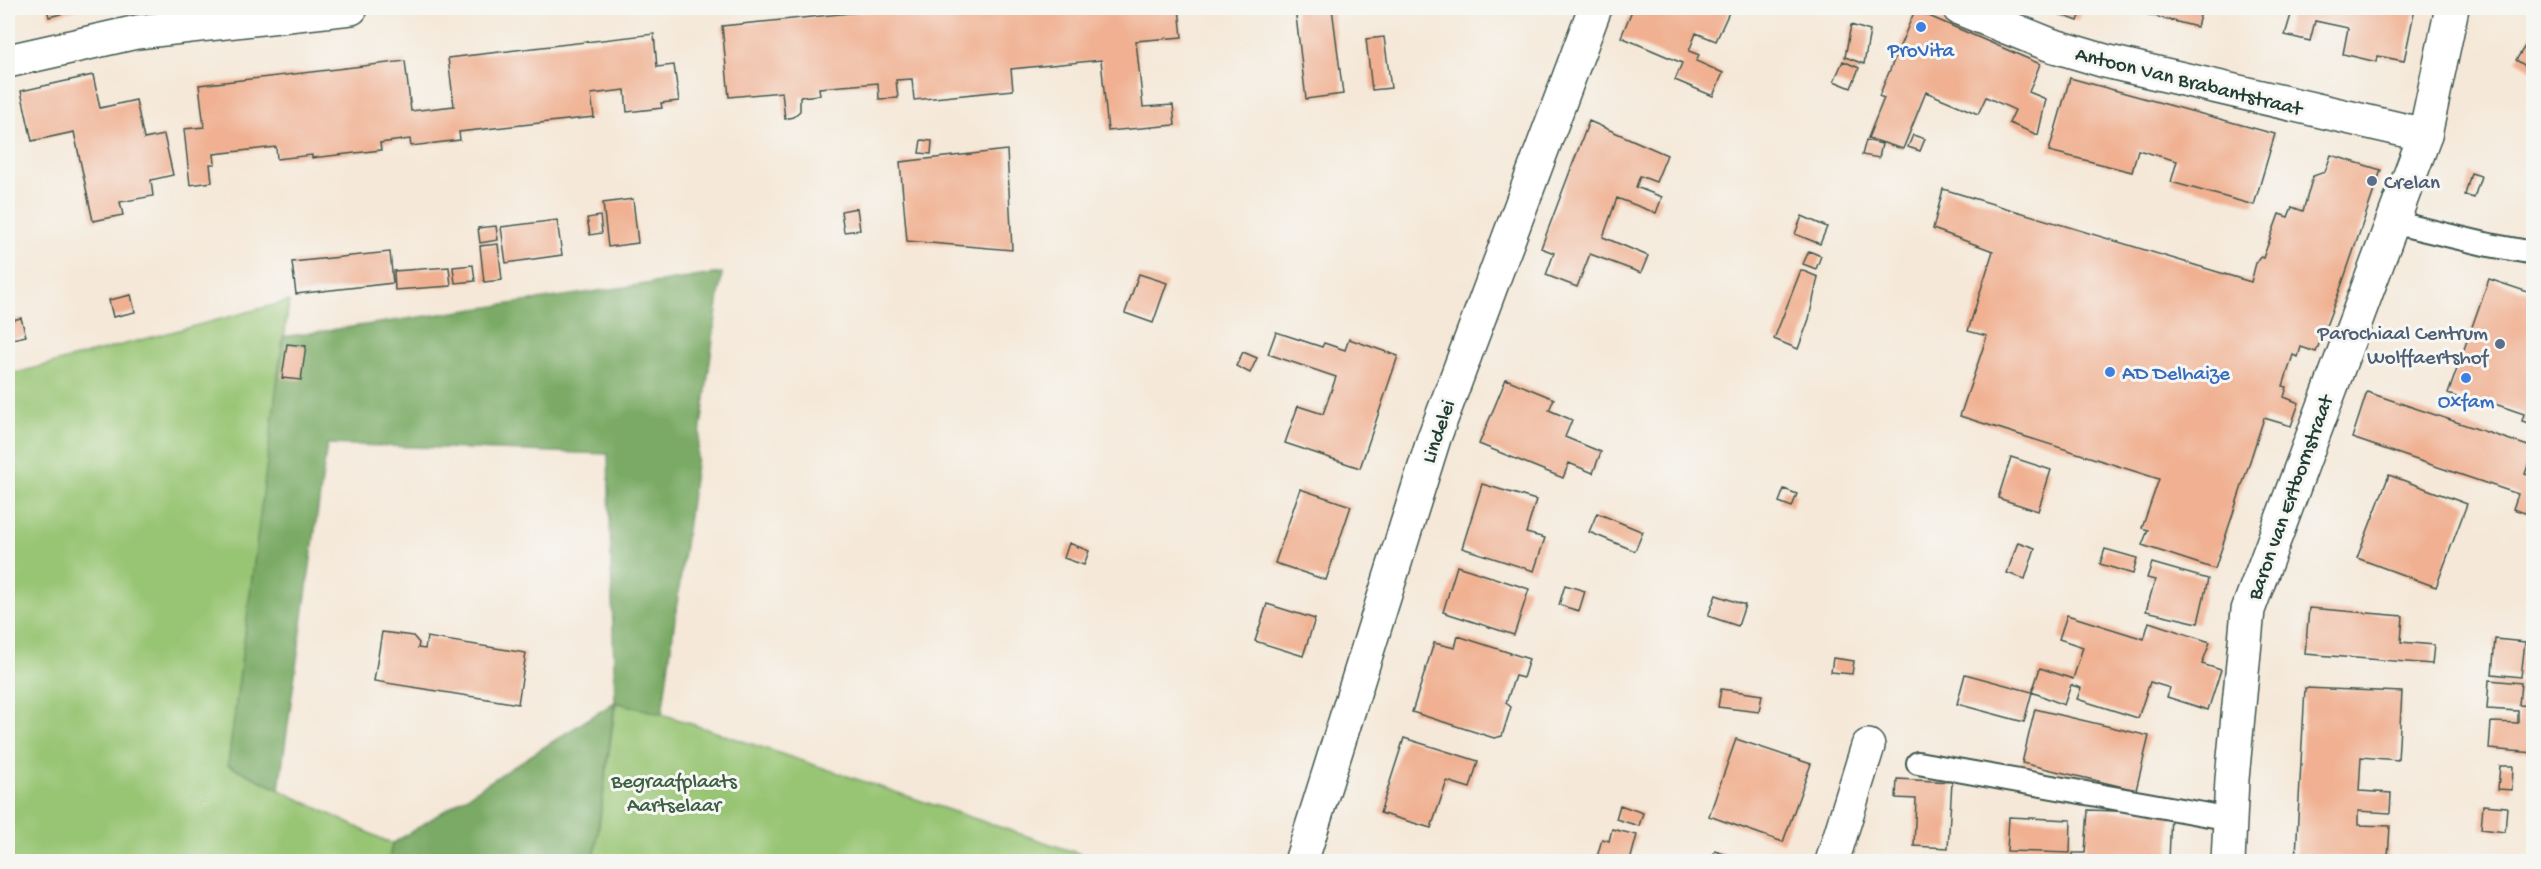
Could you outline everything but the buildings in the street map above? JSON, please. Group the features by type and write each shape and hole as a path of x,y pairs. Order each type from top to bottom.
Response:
{"street":[{"path":"8,61 137,32 351,8"},
{"name":"Lindelei","path":"1301,861 1434,438 1595,8"},
{"name":"Antoon Van Brabantstraat","path":"1959,8 2051,45 2105,61 2425,135"},
{"name":"Baron van Ertbornstraat","path":"2228,861 2248,610 2425,135 2452,8"},
{"path":"1832,861 1868,746"}],"lane":[{"path":"2392,222 2534,253"},
{"path":"1918,763 2230,819"}],"green space":[{"path":"722,273 662,714 615,702 608,454 327,444 279,789 228,765 283,337"},
{"path":"289,301 228,765 392,844 389,861 8,862 8,375"},
{"path":"615,702 594,861 389,861 392,844"},
{"name":"Begraafplaats Aartselaar","path":"616,702 662,714 1101,861 594,862"}],"place":[{"name":"ProVita","path":"1921,27"},
{"name":"Crelan","path":"2372,181"},
{"name":"Parochiaal Centrum Wolffaertshof","path":"2500,344"},
{"name":"AD Delhaize","path":"2110,372"},
{"name":"Oxfam","path":"2466,378"}]}
